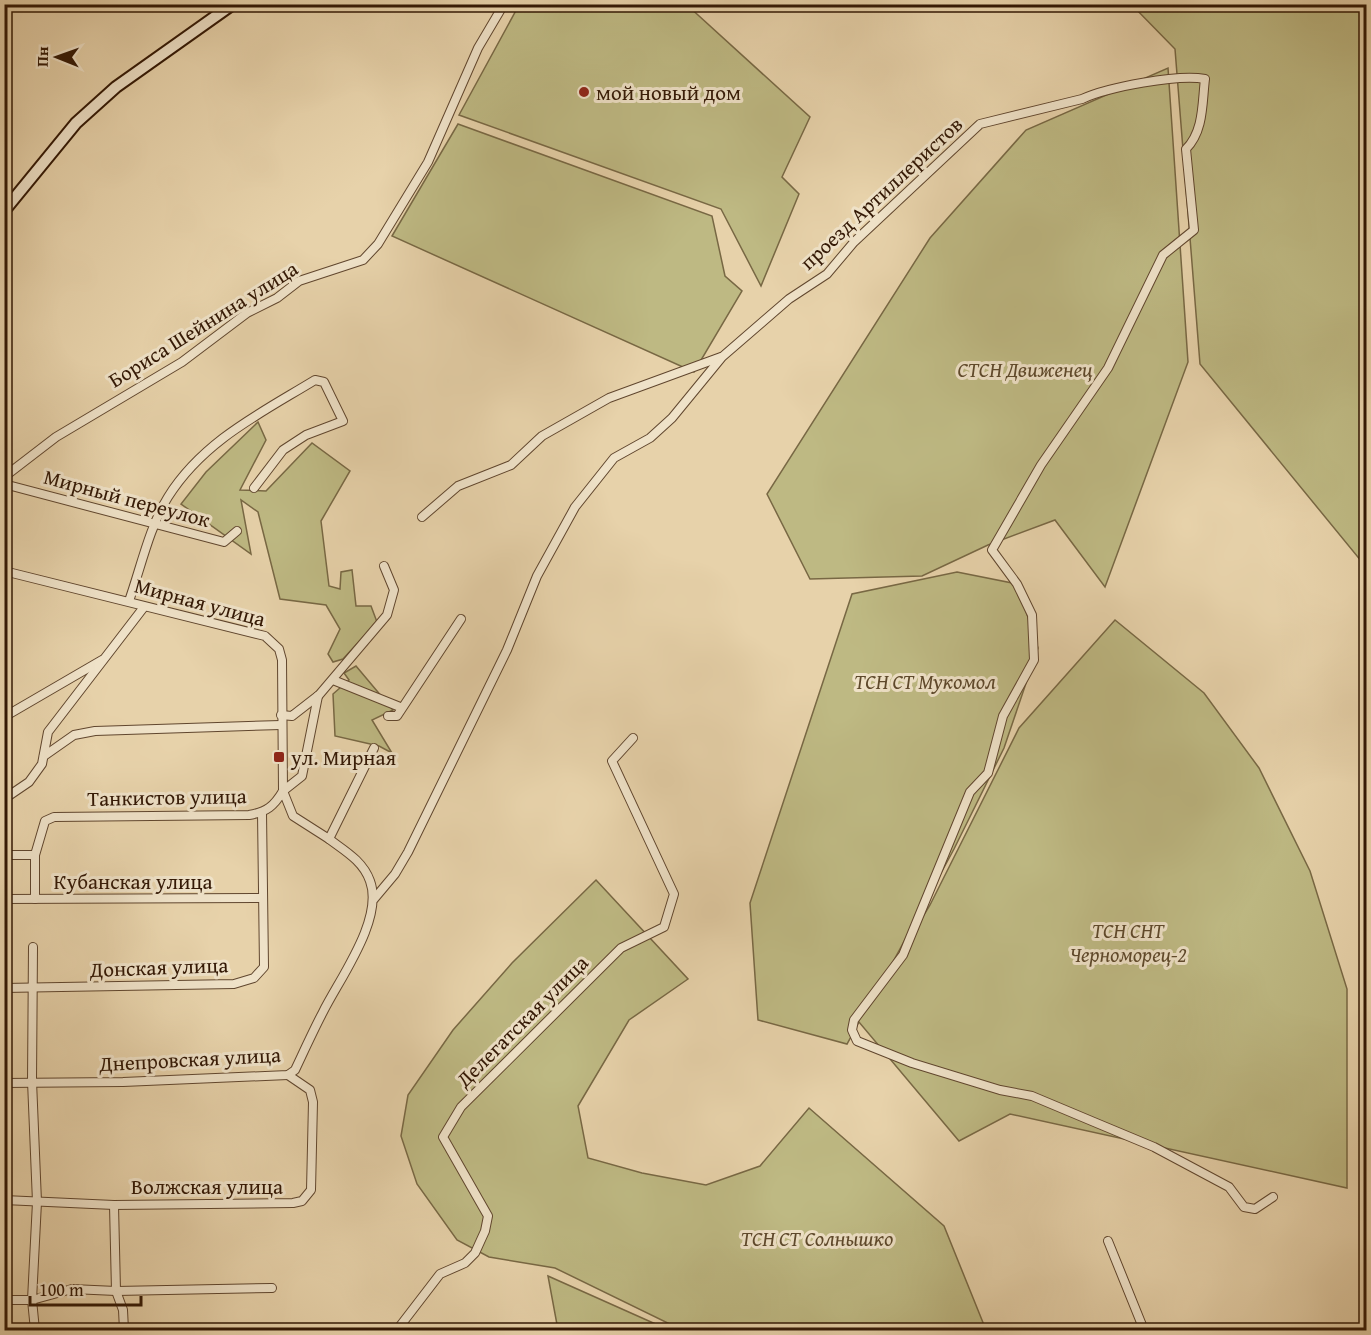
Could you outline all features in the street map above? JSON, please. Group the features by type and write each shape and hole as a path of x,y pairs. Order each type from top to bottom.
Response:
{"main road":[{"path":"4,211 76,123 116,87 233,4"}],"street":[{"name":"Бориса Шейнина улица","path":"4,477 56,437 182,362 247,313 277,298 299,281 363,260 378,244 428,162 478,48 504,4"},
{"name":"проезд Артиллеристов","path":"507,650 537,576 575,507 614,458 650,438 672,418 722,357 789,299 827,274 854,242 980,124 1082,99 1096,92 1150,82 1196,77 1205,79 1199,130 1194,141 1186,149 1194,230 1163,255 1108,368 1041,465 992,550 1017,584 1032,615 1034,660 1003,716 988,773 970,792 903,955 854,1020 852,1030 857,1041 912,1063 1000,1090 1032,1096 1154,1148 1229,1187 1244,1207 1255,1209 1273,1197"},
{"path":"422,517 458,486 511,465 542,436 609,398 722,357"},
{"path":"129,601 155,524 168,497 196,460 216,442 315,380 324,381 343,421 306,435 283,450 254,488"},
{"name":"Мирный переулок","path":"4,484 224,542 237,531"},
{"path":"281,715 292,716 318,695 387,615 394,590 384,566"},
{"name":"Мирная улица","path":"5,574 129,601 144,607 265,636 279,649 282,660 283,791"},
{"path":"4,799 29,782 42,764 48,732 144,607"},
{"path":"388,716 397,716 400,707 462,618"},
{"name":"Днепровская улица","path":"4,1083 123,1082 288,1074 295,1070 368,926 374,899 408,852 507,650"},
{"path":"4,717 105,658"},
{"path":"333,680 400,707"},
{"name":"Танкистов улица","path":"35,899 35,855 45,821 54,817 262,813 274,806 283,791 302,776 318,695"},
{"path":"44,756 74,735 95,731 281,725"},
{"name":"Делегатская улица","path":"397,1330 440,1274 465,1263 475,1253 485,1232 488,1216 443,1137 460,1107 621,948 664,927 674,894 612,761 633,738"},
{"path":"329,839 374,748"},
{"path":"283,791 293,816 329,839 361,864 370,881 374,899"},
{"name":"Донская улица","path":"4,988 234,984 254,978 264,967 265,954 261,898 262,813"},
{"path":"4,855 35,855"},
{"name":"Кубанская улица","path":"4,899 261,898"},
{"path":"33,947 32,1081 37,1202 32,1300 34,1330"},
{"name":"Волжская улица","path":"4,1200 114,1205 293,1203 302,1201 311,1190 313,1102 310,1089 288,1074"},
{"name":"Волжская улица","path":"114,1205 116,1291 123,1311 124,1330"},
{"path":"1108,1241 1144,1330"},
{"path":"4,1300 32,1300 72,1288 116,1291 272,1288"}],"green space":[{"path":"519,5 687,5 810,117 782,177 799,194 761,286 721,209 459,115"},
{"path":"1132,5 1366,5 1366,567 1200,364 1175,49"},
{"name":"СТСН Движенец","path":"1168,68 1188,362 1105,587 1055,520 988,545 922,576 810,579 767,494 930,238 1026,130"},
{"path":"458,124 712,216 725,276 742,291 694,372 392,236"},
{"path":"258,422 266,440 240,490 266,491 312,443 350,471 321,521 329,586 340,589 341,572 352,570 356,606 371,606 377,622 343,659 333,662 328,654 340,629 326,605 280,599 258,512 241,500 251,554 181,504 206,472"},
{"name":"ТСН СНТ Черноморец-2","path":"957,572 1017,584 1038,648 1004,748 954,849 868,1008 930,905 1019,728 1115,620 1204,693 1259,768 1310,871 1347,989 1347,1188 1010,1114 959,1141 859,1022 847,1044 758,1020 750,903 852,594"},
{"path":"356,666 393,710 372,720 392,753 379,746 335,736 333,694 349,680 344,673"},
{"name":"ТСН СТ Солнышко","path":"596,880 688,979 629,1020 578,1106 588,1158 642,1173 706,1185 760,1166 809,1108 944,1226 986,1330 682,1330 555,1268 489,1257 457,1240 417,1184 401,1136 408,1095 453,1030 512,963"},
{"path":"548,1276 669,1330 558,1330"}],"place":[{"name":"мой новый дом","path":"584,92"},
{"name":"ул. Мирная","path":"279,757"}],"park label":[{"name":"ТСН СТ Мукомол","path":"925,681"}]}
